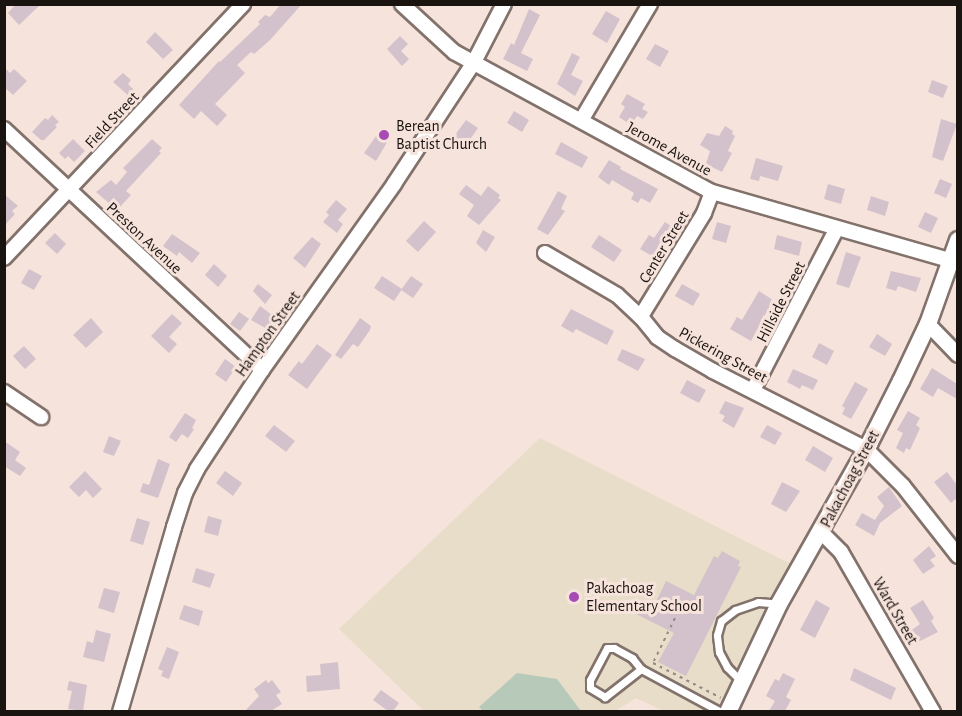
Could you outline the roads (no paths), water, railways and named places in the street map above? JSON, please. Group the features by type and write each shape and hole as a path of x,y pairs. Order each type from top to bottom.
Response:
{"street":[{"name":"Field Street","path":"4,258 243,4"},
{"name":"Jerome Avenue","path":"402,4 454,52 582,119 712,192 949,260"},
{"name":"Hampton Street","path":"120,711 185,493 203,460 262,370 394,184 474,62 504,4"},
{"path":"582,119 650,4"},
{"name":"Preston Avenue","path":"4,129 262,370"},
{"name":"Center Street","path":"641,316 704,213 712,192"},
{"name":"Hillside Street","path":"753,390 837,228"},
{"name":"Pakachoag Street","path":"726,705 742,682 779,604 866,449 928,324 957,240"},
{"name":"Pickering Street","path":"545,253 616,295 641,316 657,337 675,349 866,449 903,486 957,556"},
{"path":"928,324 957,355"},
{"path":"4,392 41,417"},
{"name":"Ward Street","path":"821,532 841,552 933,711"}],"lane":[{"path":"742,682 727,667 719,652 717,635 721,621 735,610 758,603 779,604"},
{"path":"640,669 605,697 590,688 590,680 607,648 614,648 632,658 640,669 721,711"}],"place":[{"name":"Berean Baptist Church","path":"384,135"},
{"name":"Pakachoag Elementary School","path":"574,597"}]}
